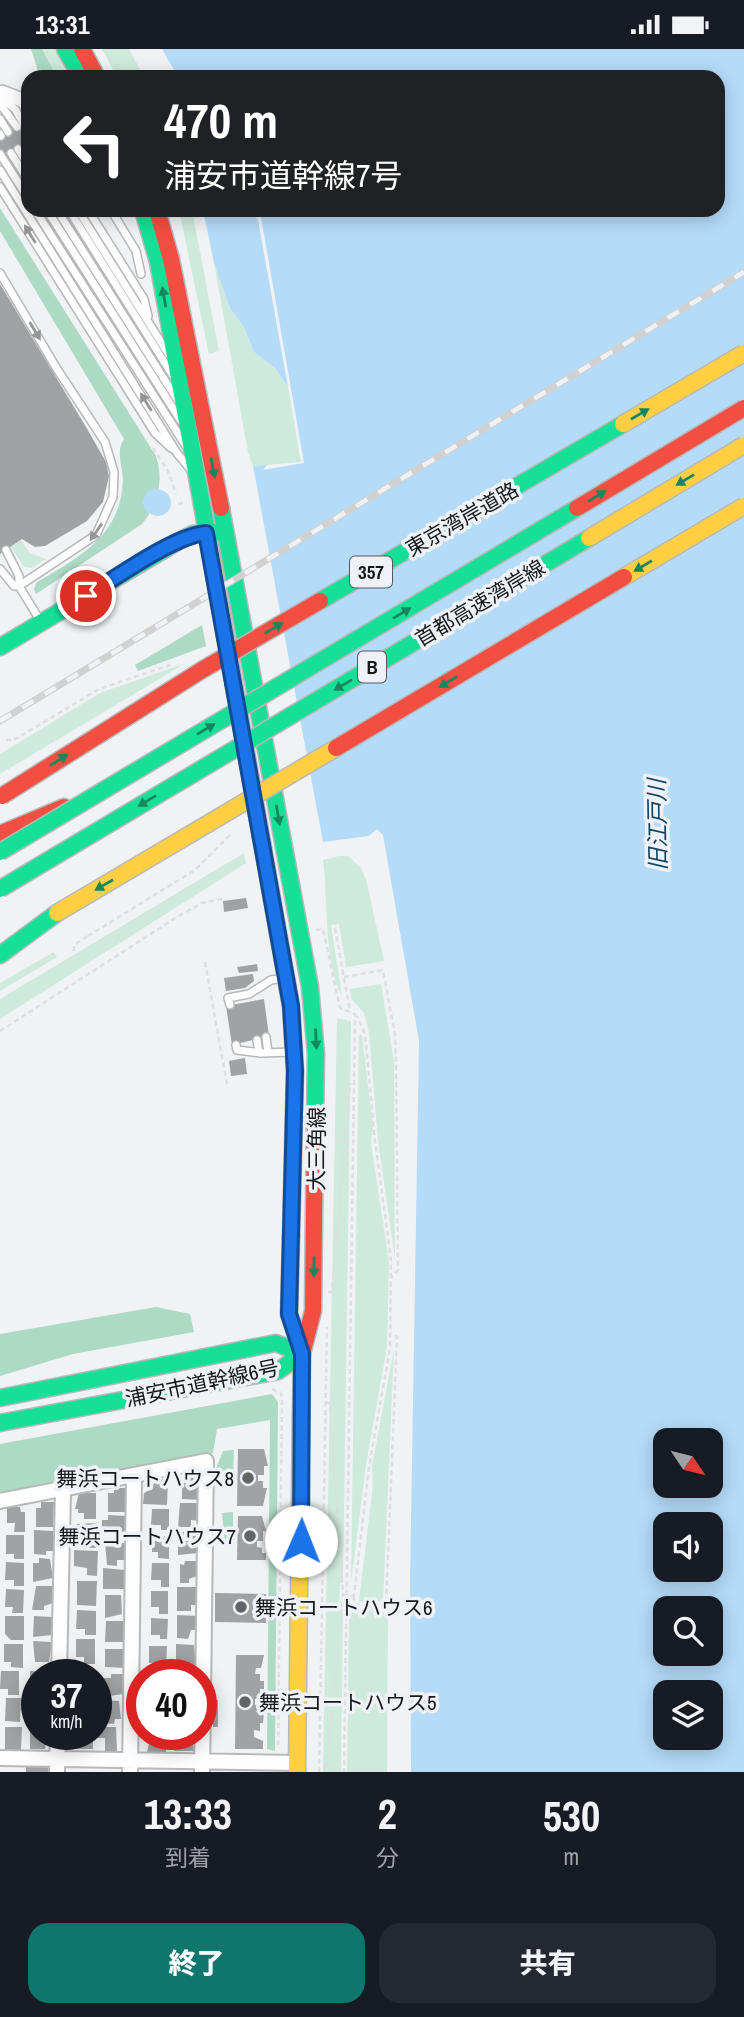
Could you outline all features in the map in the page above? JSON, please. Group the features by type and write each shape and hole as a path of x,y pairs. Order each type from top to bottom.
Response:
{"main road":[{"path":"65,49 76,70"},
{"path":"82,49 93,70"},
{"name":"大三角線","path":"144,217 158,263 199,478 206,533 286,978 294,1052 289,1314 302,1354"},
{"name":"大三角線","path":"160,217 171,259 226,531 315,1024 313,1311 302,1354 297,1767"},
{"name":"東京湾岸道路","path":"1,797 202,670 744,353"},
{"name":"首都高速湾岸線","path":"0,852 744,408"},
{"name":"首都高速湾岸線","path":"0,889 744,446"},
{"path":"0,941 57,913 744,506"},
{"path":"0,647 177,542 193,534 226,531"},
{"path":"0,834 30,819 94,796"},
{"path":"0,955 57,913"},
{"name":"浦安市道幹線6号","path":"0,1398 276,1343 302,1354"},
{"name":"浦安市道幹線6号","path":"0,1423 278,1371 302,1354"}],"street":[{"path":"0,1501 206,1461 202,1767"},
{"path":"130,1766 134,1475"},
{"path":"59,1659 63,1490"},
{"path":"0,1758 57,1765 297,1767"}],"lane":[{"path":"0,91 21,92"},
{"path":"0,91 21,97"},
{"path":"0,91 21,103"},
{"path":"0,91 15,109 20,125 0,104"},
{"path":"0,119 3,134"},
{"path":"21,158 14,151 21,166"},
{"path":"0,154 21,187"},
{"path":"0,170 21,204"},
{"path":"0,187 155,433 199,478"},
{"path":"29,217 177,453"},
{"path":"39,217 196,462"},
{"path":"51,217 191,437"},
{"path":"61,217 187,416"},
{"path":"73,217 182,392"},
{"path":"82,217 177,367"},
{"path":"92,217 144,299 149,323"},
{"path":"115,217 136,251 141,274"},
{"path":"0,273 57,369 106,442 114,472 113,497 96,535 19,586 14,586 0,569"},
{"path":"6,550 19,576 19,586 41,623"},
{"path":"235,1002 253,999 257,990 271,980 286,978"},
{"path":"265,1037 268,1053"},
{"path":"257,1040 259,1053"},
{"path":"242,1046 259,1053 294,1052"}],"path":[{"path":"6,740 14,740"},
{"path":"0,1031 177,917 202,903 222,899"},
{"path":"335,928 351,1012"},
{"path":"313,931 323,929 340,1008 355,1014 365,1034 391,1278 390,1333 369,1467 354,1604 386,1605 397,1337 390,1333"},
{"path":"74,951 74,945 88,936"},
{"path":"205,962 227,1084"},
{"path":"344,977 383,970 395,1035 398,1271 391,1278"},
{"path":"344,1772 355,1014"},
{"path":"327,1292 332,1292 350,1083"},
{"path":"319,1772 326,1378"},
{"path":"325,1403 351,1403"},
{"path":"326,1772 345,1595 330,1403"},
{"path":"345,1595 354,1596"}],"green space":[{"path":"31,49 42,49 53,70 38,70"},
{"path":"42,49 55,49 66,70 53,70"},
{"path":"102,49 129,49 140,70 113,70"},
{"path":"0,208 156,456 159,474 156,500 142,524 36,594 36,583 94,544 114,517 123,481 120,454 124,439 0,231"},
{"path":"180,217 193,217 219,351 209,354"},
{"path":"214,263 230,308 244,327 254,352 275,368 288,387 301,462 253,466 248,452"},
{"path":"21,540 30,553 46,559 31,568 24,567 11,547"},
{"path":"202,625 206,646 138,671 135,665"},
{"path":"186,663 0,774 0,754 100,693"},
{"path":"244,853 246,863 0,1019 0,999"},
{"path":"348,856 361,868 366,879 384,961 346,967 339,924 331,925 342,996 336,983 329,949 323,860"},
{"path":"54,952 57,957 0,991 0,983"},
{"path":"381,984 394,1062 395,1259 378,1141 369,1033 364,1013 351,998 350,989"},
{"path":"337,1018 351,1021 343,1583 340,1583 339,1608 343,1609 341,1772 323,1772"},
{"path":"359,1035 362,1035 373,1127 371,1143 389,1262 387,1347 366,1465 351,1583"},
{"path":"156,1307 190,1314 194,1332 73,1354 0,1376 0,1334"},
{"path":"394,1349 383,1602 359,1601 373,1485 372,1466"},
{"path":"272,1394 278,1402 275,1751 267,1749 270,1420 217,1429 213,1453 0,1493 0,1444"},
{"path":"234,1450 233,1476 213,1476 223,1451"},
{"path":"233,1512 233,1542 225,1542 222,1513"},
{"path":"349,1609 388,1609 387,1772 347,1772"}],"water":[{"name":"旧江戸川","path":"162,49 744,49 744,1772 411,1772 410,1582 419,1041 383,835 377,829 369,836 323,842 253,466 267,465 263,470 304,463 261,217 725,217 725,70 174,70"},
{"path":"204,217 255,217 288,387 275,368 254,352 244,327 230,308 214,263"}],"building":[{"path":"21,124 21,146 0,159 0,137"},
{"path":"0,284 106,462 109,476 103,502 87,521 45,546 35,547 22,539 0,554"},
{"path":"246,898 248,908 224,912 223,901"},
{"path":"257,964 258,971 239,973 237,967"},
{"path":"253,974 254,981 245,988 226,991 224,978"},
{"path":"264,999 269,1036 232,1045 226,1006"},
{"path":"245,1058 247,1074 231,1076 229,1061"},
{"name":"舞浜コートハウス8","path":"238,1449 264,1449 268,1466 264,1466 264,1475 258,1475 258,1481 263,1481 263,1488 267,1488 263,1506 237,1506"},
{"path":"186,1475 199,1476 199,1500 182,1499 182,1479"},
{"path":"154,1479 168,1479 167,1505 143,1504 144,1493 153,1488"},
{"path":"114,1488 127,1488 127,1512 108,1512 108,1493 114,1493"},
{"path":"79,1493 96,1493 96,1519 84,1519 84,1513 78,1513 78,1509 75,1509"},
{"path":"41,1502 54,1502 53,1527 36,1527 36,1508 41,1508"},
{"path":"180,1503 199,1503 199,1521 191,1520 191,1527 178,1527"},
{"path":"7,1507 20,1507 21,1512 25,1512 25,1532 14,1532 15,1523 7,1523"},
{"path":"152,1509 169,1509 169,1530 161,1530 161,1525 151,1525"},
{"path":"108,1515 126,1516 126,1535 102,1535 102,1520 108,1520"},
{"name":"舞浜コートハウス7","path":"238,1516 262,1516 266,1531 263,1531 263,1541 257,1541 257,1547 262,1548 262,1553 266,1553 266,1560 237,1560"},
{"path":"97,1523 97,1548 84,1548 84,1542 77,1541 77,1524"},
{"path":"34,1530 53,1531 53,1551 46,1551 46,1555 34,1554"},
{"path":"178,1532 196,1532 198,1553 178,1555"},
{"path":"6,1535 24,1535 24,1559 14,1559 14,1554 6,1554"},
{"path":"152,1536 169,1536 169,1559 158,1558 158,1552 152,1552"},
{"path":"105,1543 126,1543 126,1560 117,1560 117,1566 107,1565"},
{"path":"74,1550 98,1551 97,1576 87,1575 87,1568 74,1566"},
{"path":"39,1558 50,1559 53,1578 33,1582 33,1563 39,1563"},
{"path":"185,1561 197,1561 197,1576 189,1579 189,1583 180,1583 180,1564 184,1565"},
{"path":"6,1562 24,1563 24,1586 14,1586 14,1580 5,1580"},
{"path":"152,1563 169,1563 169,1587 161,1587 161,1580 151,1580"},
{"path":"103,1568 125,1570 125,1589 103,1589"},
{"path":"77,1581 97,1581 96,1606 77,1605"},
{"path":"36,1586 53,1586 53,1603 44,1606 44,1610 32,1610"},
{"path":"177,1587 198,1587 197,1605 191,1605 191,1611 177,1611"},
{"path":"6,1589 24,1590 23,1613 12,1613 13,1607 5,1607"},
{"path":"151,1591 168,1591 168,1614 159,1614 159,1607 151,1607"},
{"name":"舞浜コートハウス6","path":"215,1593 266,1594 266,1623 215,1622"},
{"path":"105,1595 121,1595 122,1614 105,1618"},
{"path":"77,1610 96,1611 96,1635 85,1635 85,1629 76,1629"},
{"path":"177,1615 198,1616 197,1630 191,1630 188,1639 177,1638"},
{"path":"5,1616 24,1616 24,1640 11,1640 5,1634"},
{"path":"34,1616 52,1617 52,1635 33,1637"},
{"path":"151,1618 168,1619 167,1639 160,1639 160,1635 151,1635"},
{"path":"106,1621 125,1621 125,1642 105,1642"},
{"path":"76,1639 95,1639 95,1659 76,1657"},
{"path":"33,1641 52,1642 49,1659 35,1659"},
{"path":"4,1644 23,1644 21,1668 11,1667 11,1662 4,1662"},
{"path":"176,1644 194,1645 195,1659 176,1659"},
{"path":"149,1646 167,1646 166,1659 149,1659"},
{"path":"105,1649 124,1649 124,1668 112,1667 112,1659 105,1659"},
{"name":"舞浜コートハウス5","path":"236,1655 264,1655 261,1668 256,1668 255,1674 260,1674 260,1681 264,1681 264,1689 260,1689 260,1699 255,1699 255,1705 260,1705 260,1712 264,1712 263,1723 260,1723 260,1731 254,1730 254,1737 263,1741 263,1749 235,1749"},
{"path":"1,1671 19,1671 19,1695 8,1695 8,1689 0,1689"},
{"path":"112,1674 123,1674 123,1694 112,1696"},
{"path":"6,1698 21,1698 20,1722 5,1721"},
{"path":"112,1701 119,1701 121,1719 115,1719 114,1724"},
{"path":"5,1727 21,1727 21,1750 5,1750"},
{"path":"112,1727 116,1727 117,1751 105,1751 112,1750"},
{"path":"147,1750 166,1750 166,1752"},
{"path":"26,1767 48,1767 48,1772 26,1772"}],"railway":[{"path":"0,721 744,272"}],"traffic: fast":[{"path":"65,49 77,70"},
{"path":"145,217 158,262 210,549"},
{"path":"320,601 623,424"},
{"path":"221,508 310,987 316,1054 315,1122"},
{"path":"0,852 577,508"},
{"path":"0,647 177,542 193,534 218,532"},
{"path":"0,889 589,538"},
{"path":"0,955 57,913"},
{"path":"291,1237 289,1314 302,1353"},
{"path":"0,1398 276,1343 302,1354"},
{"path":"0,1423 278,1371 302,1354"}],"traffic: slow":[{"path":"623,424 744,353"},
{"path":"589,538 744,445"},
{"path":"624,577 744,506"},
{"path":"210,549 272,899"},
{"path":"57,913 336,748"},
{"path":"297,1772 301,1417"}],"traffic: jam":[{"path":"82,49 93,70"},
{"path":"159,217 171,259 221,508"},
{"path":"577,508 744,408"},
{"path":"336,748 624,577"},
{"path":"2,796 202,670 320,601"},
{"path":"0,834 64,807"},
{"path":"272,899 291,1006 295,1071 291,1237"},
{"path":"301,1417 302,1354 313,1311 315,1122"}],"place":[{"name":"舞浜コートハウス8","path":"248,1478"},
{"name":"舞浜コートハウス7","path":"250,1536"},
{"name":"舞浜コートハウス6","path":"241,1607"},
{"name":"舞浜コートハウス5","path":"245,1702"}],"route":[{"path":"86,596 177,542 193,534 206,533 291,1006 295,1071 289,1314 302,1354 301,1541"}]}
